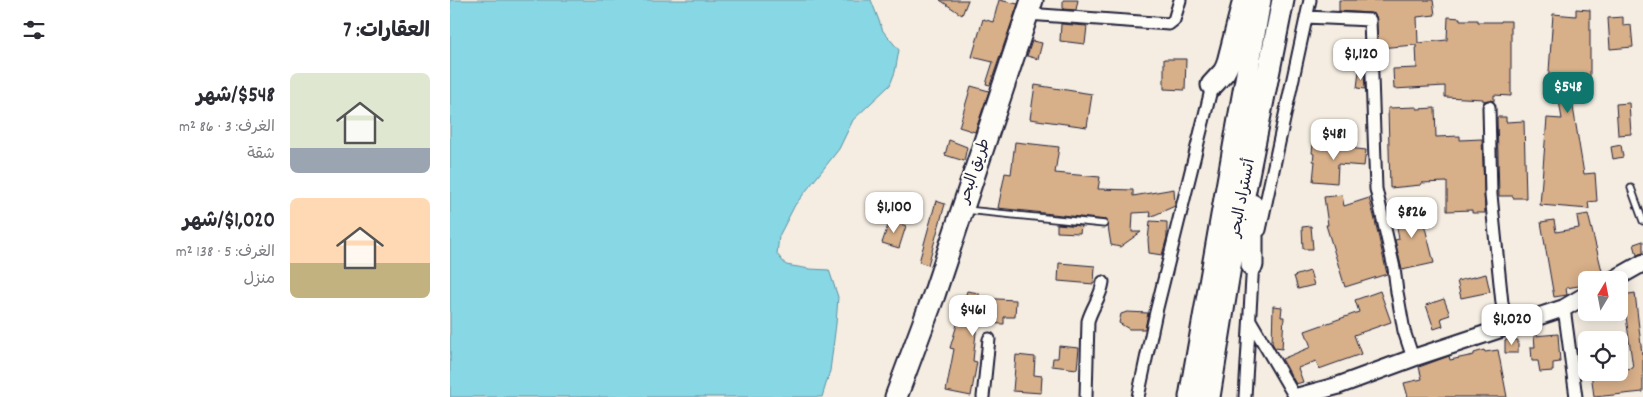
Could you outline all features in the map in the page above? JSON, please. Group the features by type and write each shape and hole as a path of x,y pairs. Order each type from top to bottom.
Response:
{"highway":[{"path":"1212,85 1227,66 1244,0"},
{"name":"أتستراد البحر","path":"1190,397 1260,0"},
{"name":"أتستراد البحر","path":"1210,397 1231,260 1283,0"},
{"name":"طريق البحر","path":"896,397 934,295 1030,7"},
{"path":"1252,265 1255,137"}],"main road":[{"path":"1628,272 1643,263"},
{"path":"1296,397 1337,386 1413,358 1564,308 1578,300"}],"street":[{"path":"1030,7 1169,24 1174,20 1180,0"},
{"path":"1138,397 1156,312 1233,0"},
{"path":"1245,397 1252,265 1310,0"},
{"path":"1306,17 1370,20 1376,189 1394,268 1404,331 1413,358"},
{"path":"1489,107 1491,195 1502,303 1508,327"},
{"path":"1086,397 1088,321 1102,290 1103,282"},
{"path":"1564,308 1576,397"},
{"path":"1250,320 1296,397"},
{"path":"983,397 989,339"}],"lane":[{"path":"1631,188 1643,221"},
{"path":"962,210 1104,224"}],"water":[{"path":"450,0 871,0 883,31 899,50 895,72 890,85 853,120 839,149 795,205 779,236 777,254 786,265 829,270 838,297 830,371 822,397 450,397"}],"building":[{"path":"940,0 968,0 962,15"},
{"path":"999,0 1018,4 990,85 986,84 993,62 972,57 983,19 993,22"},
{"path":"1063,0 1078,0 1076,10 1063,9"},
{"path":"1339,0 1433,0 1435,15 1417,17 1418,43 1447,40 1448,17 1460,18 1460,20 1478,20 1478,22 1511,21 1511,96 1494,95 1494,101 1483,101 1483,99 1445,97 1445,86 1394,89 1393,69 1417,68 1416,45 1378,48 1376,16 1370,13 1339,11"},
{"path":"1576,9 1590,10 1590,101 1572,101 1584,174 1595,173 1597,201 1588,202 1589,209 1540,205 1547,118 1562,119 1559,101 1547,100 1553,14 1576,16"},
{"path":"1623,17 1623,26 1631,25 1633,47 1610,49 1608,18"},
{"path":"1061,24 1087,26 1085,44 1060,41"},
{"path":"1032,41 1042,43 1038,59 1027,56"},
{"path":"1164,59 1186,59 1185,90 1164,89"},
{"path":"1359,71 1364,72 1365,89 1357,88"},
{"path":"1035,85 1092,94 1087,127 1030,119"},
{"path":"971,86 989,91 975,132 959,127"},
{"path":"1629,103 1631,134 1618,135 1616,104"},
{"path":"1417,107 1417,109 1435,108 1436,137 1460,136 1460,140 1482,139 1485,213 1472,213 1472,210 1447,211 1447,182 1421,183 1421,185 1390,188 1388,108"},
{"path":"1497,117 1506,117 1506,122 1524,121 1526,198 1499,196"},
{"path":"949,140 967,147 964,161 945,155"},
{"path":"1015,142 1059,147 1055,173 1100,177 1098,189 1133,190 1133,196 1174,189 1175,206 1150,217 1151,212 1133,213 1132,232 1141,232 1120,247 1111,245 1107,220 998,208 1005,173 1011,174"},
{"path":"1313,144 1366,150 1364,166 1338,164 1337,183 1313,181 1315,161 1313,161 1314,154 1312,153"},
{"path":"1621,145 1623,157 1613,159 1611,147"},
{"path":"1342,195 1344,206 1369,198 1387,274 1345,287 1326,225 1328,225 1324,197"},
{"path":"936,201 945,204 928,265 919,262"},
{"path":"1419,204 1434,263 1402,270 1395,240 1399,239 1394,212"},
{"path":"1588,214 1602,271 1578,271 1578,286 1566,288 1567,295 1554,297 1541,222 1554,220 1556,232 1579,228 1577,216"},
{"path":"890,220 906,226 899,248 882,243"},
{"path":"1150,221 1167,222 1167,237 1162,255 1149,253"},
{"path":"1057,224 1081,226 1080,233 1057,232"},
{"path":"1311,226 1313,249 1303,249 1302,227"},
{"path":"1643,241 1643,253 1637,255 1634,244"},
{"path":"1059,263 1095,266 1094,284 1058,281"},
{"path":"1310,271 1314,285 1298,289 1294,276"},
{"path":"1486,274 1490,292 1461,298 1457,281"},
{"path":"967,291 979,293 979,298 1016,300 1015,317 1004,317 1004,324 977,323 973,361 977,362 971,396 946,391 954,349 950,348"},
{"path":"1380,291 1391,322 1354,335 1361,354 1319,369 1316,361 1298,368 1303,382 1296,384 1282,359 1311,347 1305,331 1359,312 1355,300"},
{"path":"1635,293 1643,353 1643,392 1594,397 1592,381 1628,381 1628,369 1633,368 1627,321 1628,294"},
{"path":"1444,299 1450,315 1441,318 1443,326 1434,329 1426,305"},
{"path":"1273,306 1282,307 1281,317 1284,317 1282,349 1275,348 1272,343"},
{"path":"1127,312 1148,313 1145,329 1129,329 1119,323 1121,314"},
{"path":"1558,334 1560,362 1553,363 1553,371 1540,372 1538,361 1532,361 1531,347 1535,347 1534,336"},
{"path":"1505,340 1518,340 1518,353 1505,353"},
{"path":"1059,346 1079,348 1077,369 1052,366 1053,358 1058,358"},
{"path":"1484,350 1485,352 1498,350 1507,397 1408,397 1404,383 1422,379 1419,367 1449,356 1450,360 1474,355 1474,353"},
{"path":"1016,355 1035,357 1034,375 1042,376 1041,393 1013,391"}]}
